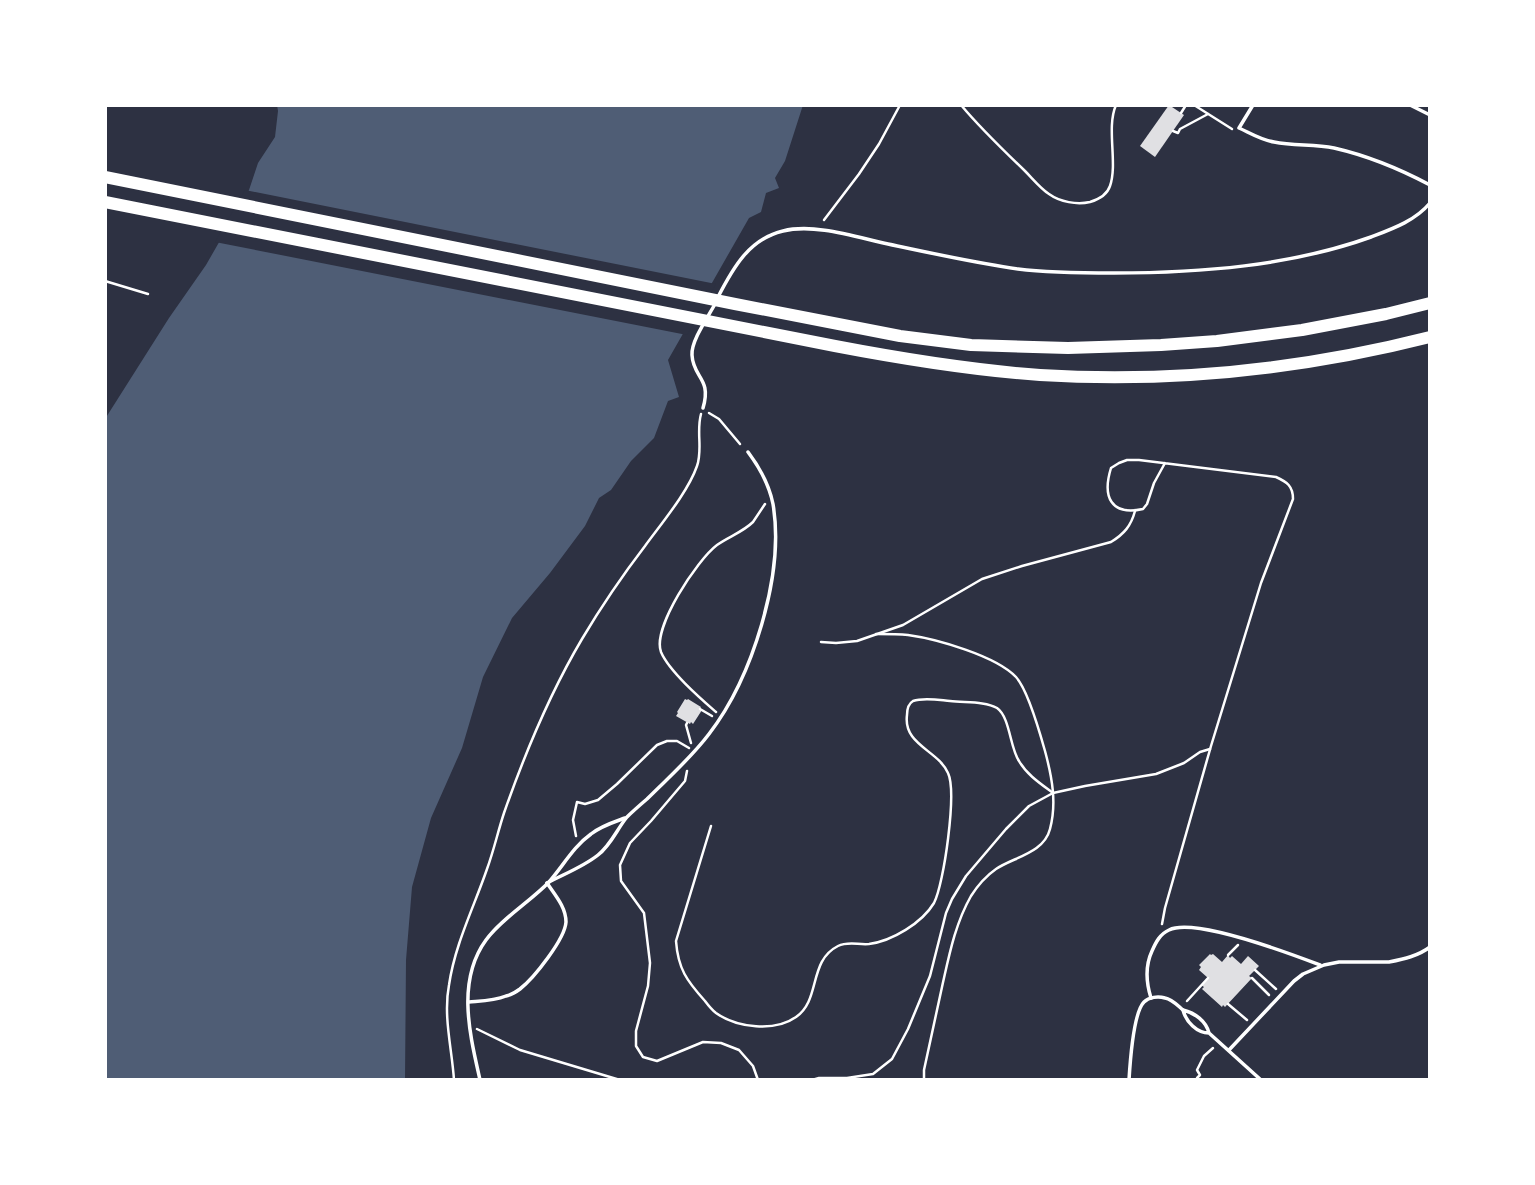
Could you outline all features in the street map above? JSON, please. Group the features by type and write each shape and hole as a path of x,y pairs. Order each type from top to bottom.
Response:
{"highway":[{"path":"105,177 735,304 927,340 990,346 1068,348 1161,345 1264,335 1359,320 1430,303"},
{"path":"105,202 872,354 1037,375 1175,375 1287,365 1365,352 1430,337"}],"lane":[{"path":"1253,105 1239,128 1260,138 1273,142 1331,148 1368,157 1430,185"},
{"path":"1410,105 1430,115"},
{"path":"703,408 706,389 693,362 692,349 732,271 754,245 766,237 784,231 822,230 1018,269 1144,274 1256,264 1313,254 1348,245 1394,228 1416,216 1430,203"},
{"path":"547,883 600,853 627,817 694,753 720,719 744,675 758,639 775,548 771,495 764,474 748,452"},
{"path":"481,1080 468,1025 469,985 477,955 486,939 547,883 592,833 627,817"},
{"path":"468,1002 498,999 520,989 561,938 566,922 565,912 547,883"},
{"path":"1151,998 1146,982 1149,958 1158,938 1175,928 1195,928 1242,939 1322,966"},
{"path":"1229,1051 1300,976 1339,962 1390,962 1410,958 1430,947"},
{"path":"1129,1080 1139,1011 1144,1002 1156,997 1168,998 1183,1010 1192,1012 1207,1025 1209,1033 1261,1080"},
{"path":"1183,1010 1186,1019 1202,1033 1209,1033"}],"path":[{"path":"822,230 825,218 879,144 900,105"},
{"path":"961,105 990,138 1050,195 1079,204 1102,197 1112,182 1112,127 1116,105"},
{"path":"1181,113 1186,105"},
{"path":"1194,105 1236,132 1239,128"},
{"path":"1173,131 1178,133 1180,129 1208,114"},
{"path":"105,281 148,295"},
{"path":"454,1080 448,986 515,783 538,726 582,639 623,576 672,510 697,467 701,449 699,422 703,408 719,419 740,444"},
{"path":"1163,934 1164,908 1210,749 1261,583 1293,499 1293,491 1287,481 1276,477 1165,463 1127,460 1111,468 1108,490 1112,504 1135,511 1143,509 1165,463"},
{"path":"720,719 674,671 661,652 660,640 667,617 699,562 716,545 752,523 771,495"},
{"path":"821,642 848,643 903,625 982,579 1111,542 1122,535 1132,523 1135,511"},
{"path":"876,634 905,635 951,645 986,658 1016,676 1041,734 1054,793 1050,832 1044,842 984,878 971,897 953,939 924,1080"},
{"path":"711,825 676,941 677,957 688,982 715,1013 743,1025 766,1027 789,1021 808,1006 816,974 823,959 837,947 850,943 871,944 899,934 923,916 933,904 948,845 950,783 948,772 918,745 911,735 906,716 908,706 926,699 989,705 999,709 1005,718 1018,761 1034,779 1054,793"},
{"path":"700,709 720,719"},
{"path":"687,723 694,753"},
{"path":"579,845 573,820 577,802 585,804 598,800 657,745 677,741 684,743 694,753"},
{"path":"812,1080 873,1074 892,1059 930,976 952,899 966,876 1029,806 1054,793 1156,774 1210,749"},
{"path":"689,758 685,781 629,843 620,865 621,881 644,913 650,963 648,986 636,1031 636,1046 643,1057 657,1061 703,1042 721,1043 739,1051 753,1066 758,1080"},
{"path":"1228,956 1242,939"},
{"path":"1255,971 1281,995"},
{"path":"1188,1000 1208,978"},
{"path":"1252,978 1275,1001"},
{"path":"1228,1004 1252,1025"},
{"path":"468,1025 520,1049 620,1080"},
{"path":"1197,1079 1200,1075 1197,1070 1204,1056 1219,1042"}],"water":[{"path":"277,105 803,105 785,161 775,178 779,188 766,193 761,212 749,218 668,360 679,397 668,401 654,438 631,461 611,490 599,498 585,526 512,618 483,677 462,748 431,818 412,887 406,960 405,1080 105,1080 105,419 206,265 249,190 258,163 275,137"}],"pier":[{"path":"245,190 716,284 687,335 215,242"}],"building":[{"path":"1169,105 1184,115 1155,157 1140,146"},
{"path":"685,699 702,710 693,724 676,716"},
{"path":"1210,954 1222,962 1228,955 1230,958 1232,956 1241,964 1248,956 1259,966 1249,976 1252,978 1225,1007 1202,989 1204,987 1201,985 1208,978 1199,970 1199,965"}]}
